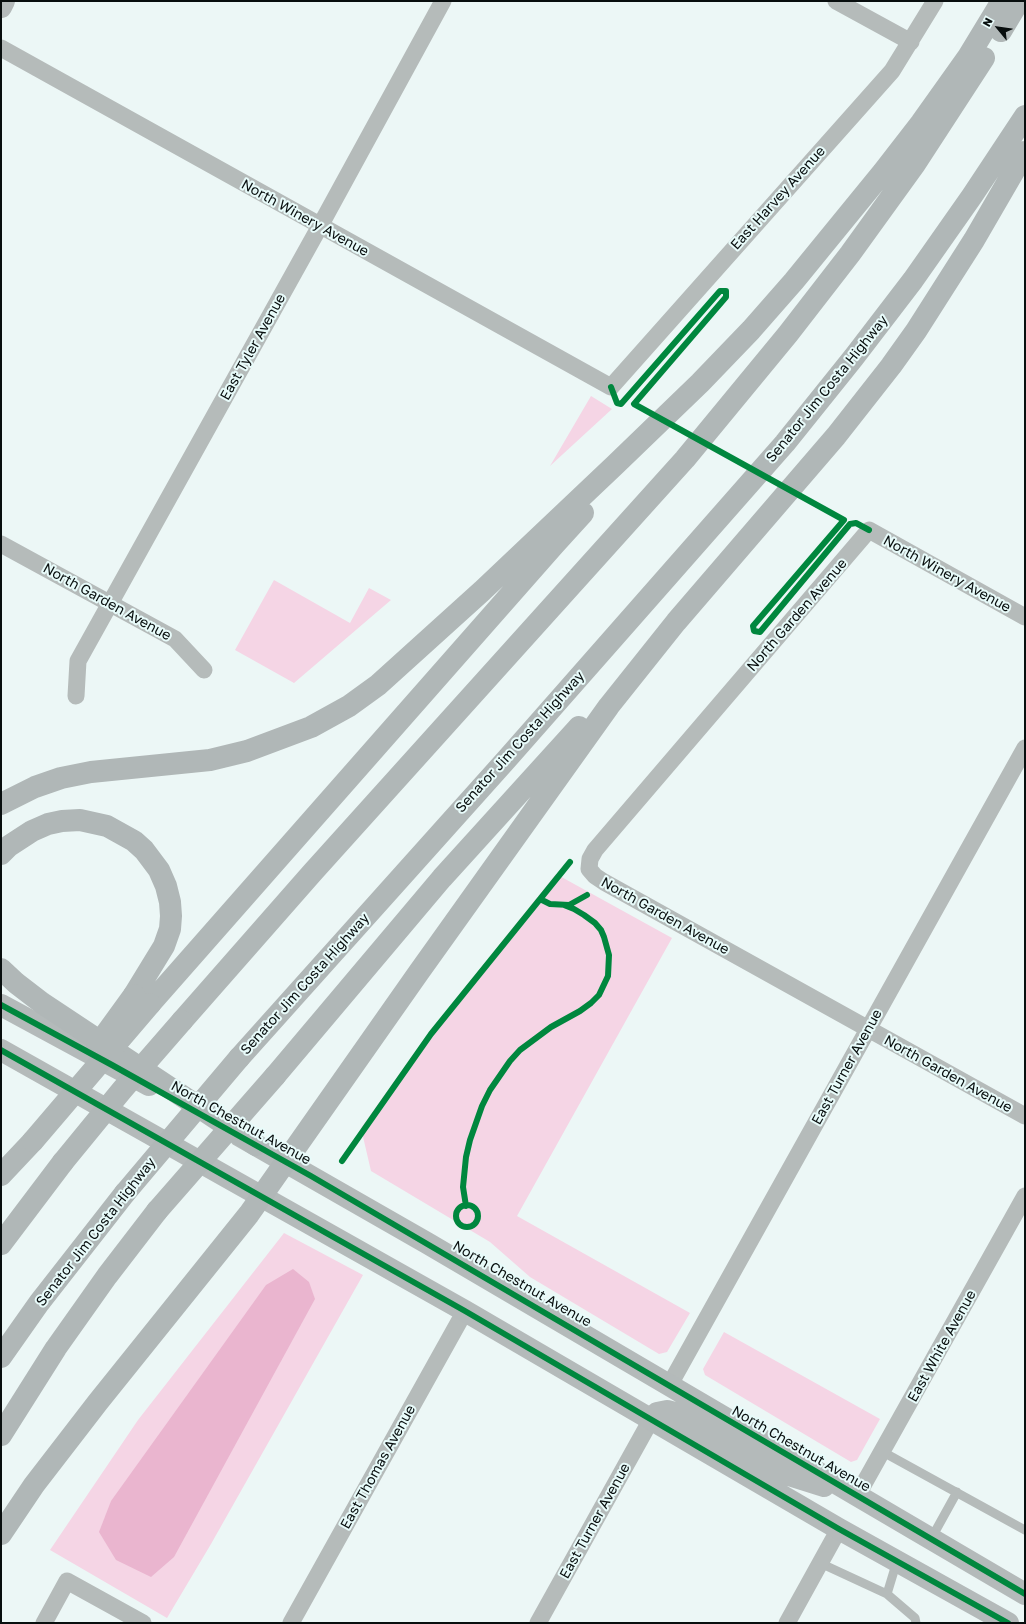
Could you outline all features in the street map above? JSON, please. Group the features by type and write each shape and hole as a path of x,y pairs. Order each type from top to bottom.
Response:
{"highway":[{"path":"1,804 35,787 61,778 90,772 210,760 247,751 311,727 349,706 397,669 482,591 700,383 751,330 794,281 883,172 968,57 1002,1"},
{"path":"1,1244 122,1090 312,873 700,441 788,334 850,254 915,164 962,95 1019,1"},
{"name":"Senator Jim Costa Highway","path":"1,1357 39,1303 125,1192 239,1058 506,760 785,443 913,280 972,196 1025,116"},
{"path":"1,1435 56,1348 107,1276 157,1211 275,1076 442,878 676,622 836,436 887,372 939,296 974,240 1025,152"},
{"path":"1,1175 28,1138 142,1000 625,469 700,383"},
{"path":"1,1534 34,1485 98,1402 250,1214 419,972 609,706 676,622"},
{"path":"1,854 9,846 32,831 48,824 62,821 80,820 107,826 134,841 144,850 159,870 166,886 170,902 171,916 170,929 142,1000"},
{"path":"1,969 16,983 48,1006 256,1145"},
{"path":"1,1162 28,1138"}],"main road":[{"path":"1,7 4,1"},
{"name":"North Chestnut Avenue","path":"1,1005 286,1161 490,1279 1025,1594"},
{"path":"1,1050 465,1311 652,1418 839,1529 1008,1623"},
{"path":"652,1418 657,1413 667,1411 686,1416 789,1475 857,1496"},
{"path":"1021,1623 1025,1616"}],"street":[{"name":"East Tyler Avenue","path":"76,696 78,661 320,226 443,1"},
{"path":"836,1 911,42"},
{"name":"East Harvey Avenue","path":"611,387 892,71 935,1"},
{"name":"North Winery Avenue","path":"1,48 611,387"},
{"name":"North Winery Avenue","path":"870,530 1025,617"},
{"name":"North Garden Avenue","path":"870,530 595,850 590,859 589,869 595,876 604,882 1025,1116"},
{"name":"North Garden Avenue","path":"1,544 175,639 204,670"},
{"name":"East Turner Avenue","path":"670,1386 1025,748"},
{"name":"East White Avenue","path":"857,1496 1025,1196"},
{"name":"East Thomas Avenue","path":"291,1623 465,1311"},
{"name":"East Turner Avenue","path":"538,1623 652,1418"},
{"path":"787,1623 839,1529"},
{"path":"44,1623 67,1581 143,1623"}],"lane":[{"path":"883,1452 1025,1530"},
{"path":"931,1539 957,1492"},
{"path":"887,1594 897,1561"},
{"path":"820,1563 887,1594 915,1618 916,1623"}],"shaded area":[{"path":"591,396 612,409 550,466"},
{"path":"274,580 350,623 369,588 391,600 294,683 235,650"},
{"path":"556,874 672,938 517,1216 690,1313 667,1352 659,1354 530,1277 490,1242 371,1171 361,1128 429,1032"},
{"path":"284,1233 363,1275 211,1544 167,1618 50,1550 138,1420"},
{"path":"293,1269 309,1282 315,1299 174,1557 151,1577 116,1560 99,1532 111,1501 266,1285"},
{"path":"724,1332 880,1419 857,1460 851,1462 705,1375 703,1369"}],"cycle path":[{"path":"611,387 617,403 621,404 720,291 726,291 726,297 634,404 844,520 753,626 754,631 760,632 850,524 856,523 869,530"},
{"path":"342,1161 431,1034 570,862"},
{"path":"540,899 550,904 569,905 587,895"},
{"path":"466,1206 463,1187 466,1157 470,1140 482,1106 490,1090 510,1061 520,1050 551,1027 580,1011 591,1003 599,995 608,976 609,955 601,930 595,923 584,915 564,905"},
{"path":"1,1005 311,1176 1025,1594"},
{"path":"1,1050 465,1311 839,1529 1008,1623"},
{"path":"467,1205 475,1208 478,1216 475,1224 467,1227 459,1224 456,1216 459,1208 467,1205"}]}
